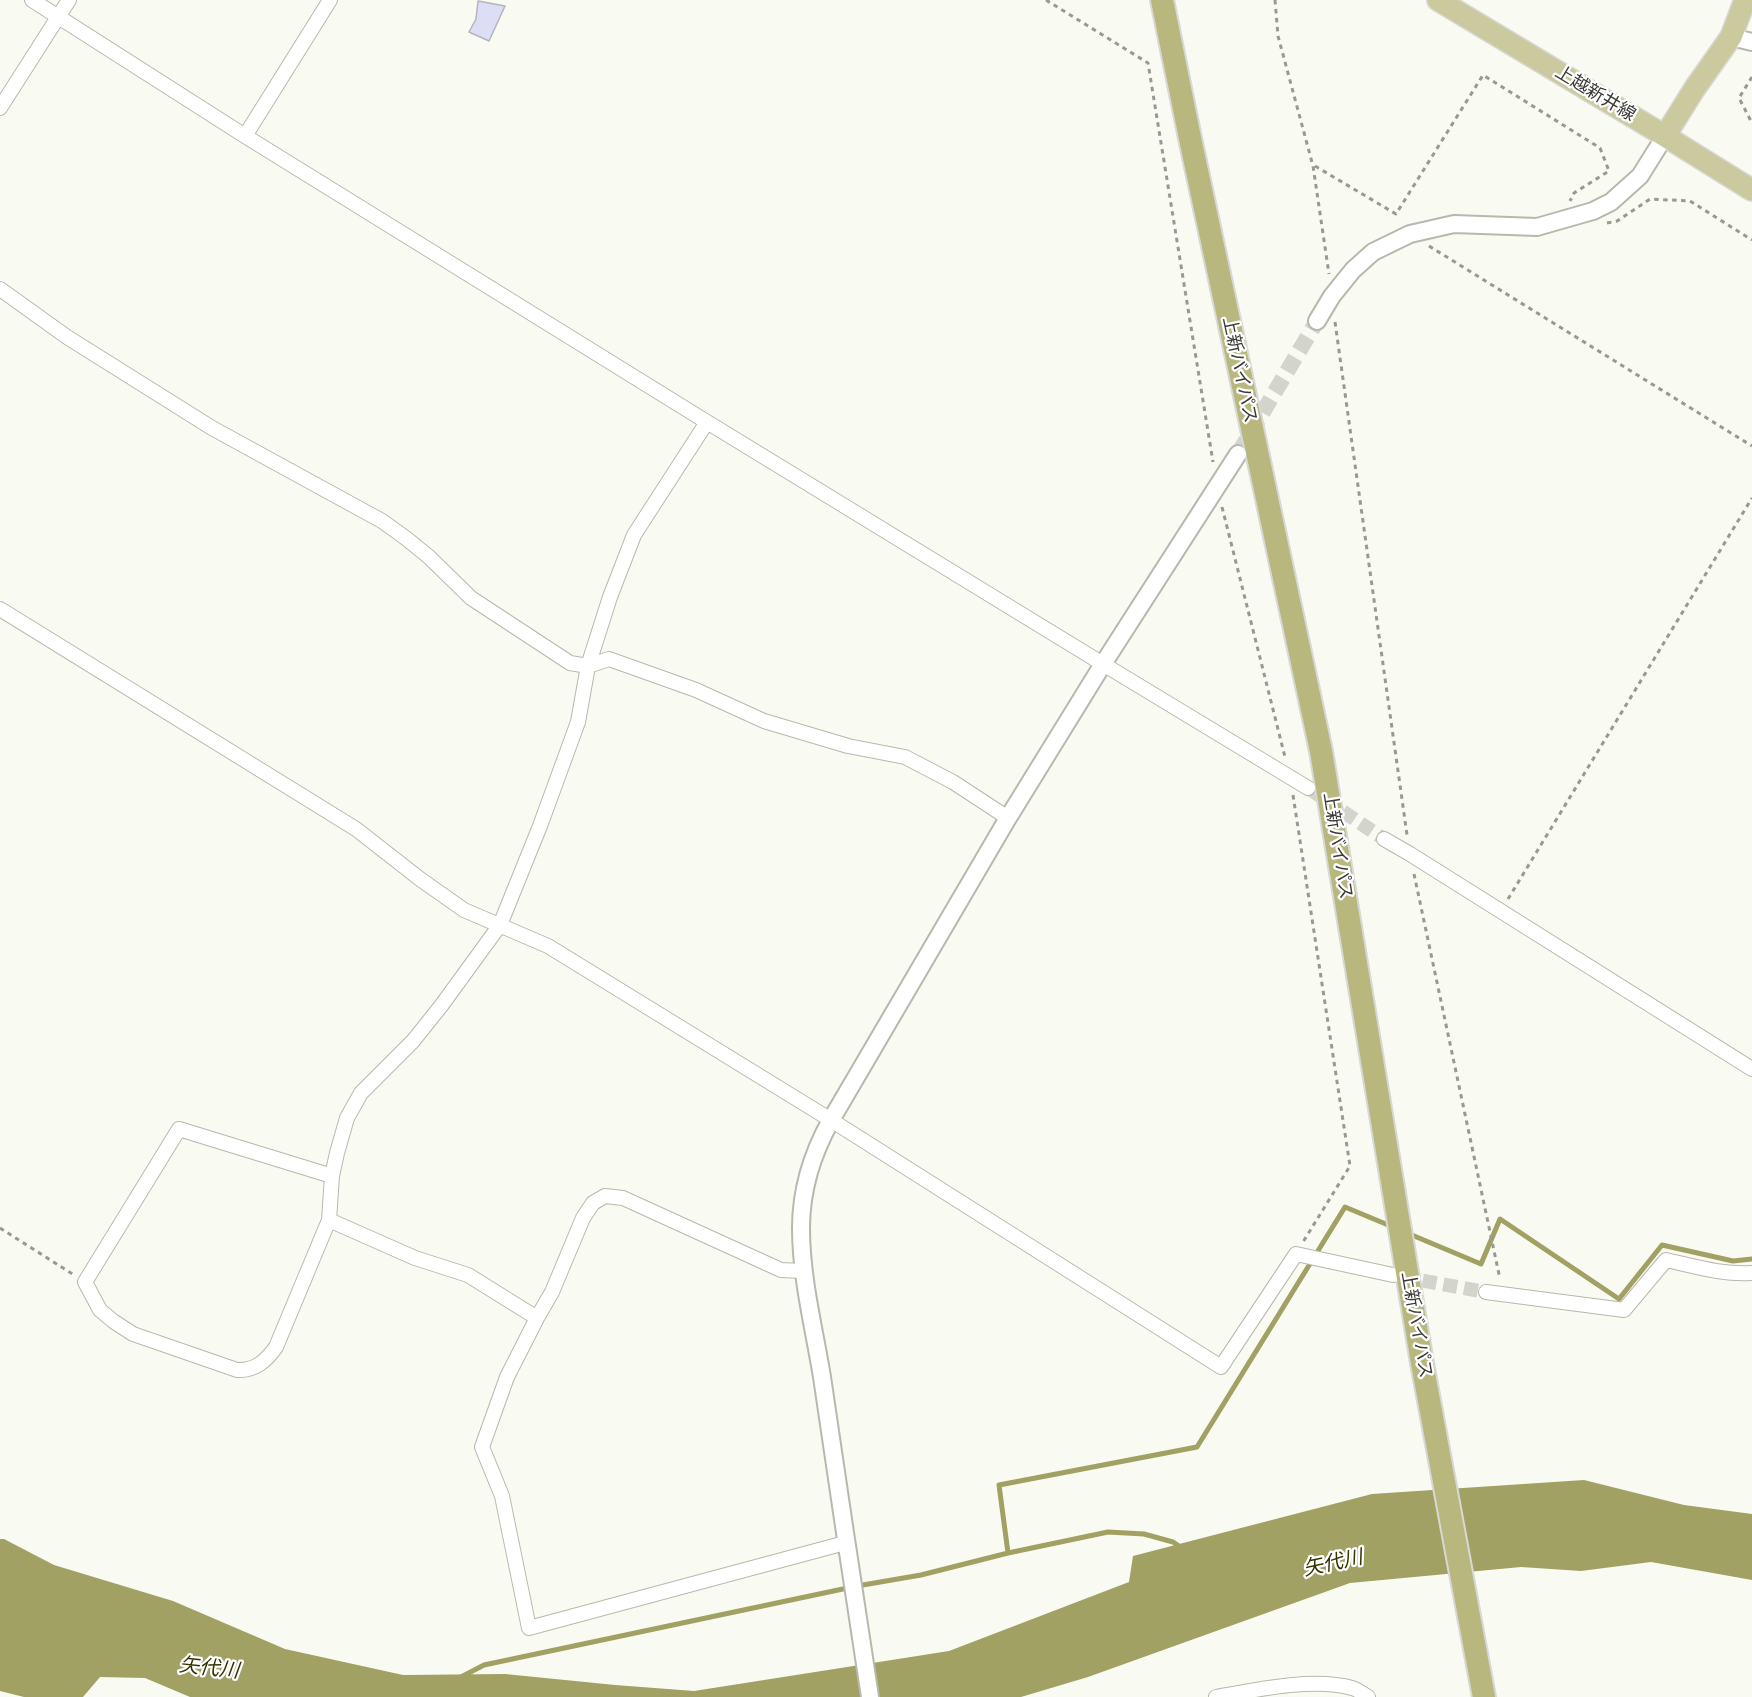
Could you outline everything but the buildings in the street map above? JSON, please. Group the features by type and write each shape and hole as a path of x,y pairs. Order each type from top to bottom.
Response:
{"highway":[{"name":"上新バイパス","path":"1162,0 1321,751 1422,1363 1484,1697"}],"main road":[{"name":"上越新井線","path":"1438,0 1752,190"},
{"path":"1665,136 1731,37 1745,0"}],"street":[{"path":"32,0 245,136 707,422 1308,788"},
{"path":"0,108 69,0"},
{"path":"245,136 330,0"},
{"path":"1731,37 1752,42"},
{"path":"1317,321 1332,296 1353,270 1373,252 1410,234 1454,224 1537,227 1593,211 1611,202 1640,176 1665,136"},
{"path":"0,289 67,337 212,428 382,521 429,557 471,598 570,663 588,666 609,659 696,690 764,721 849,746 905,757 953,782 1008,818"},
{"path":"332,1176 179,1130 85,1282 100,1310 133,1334 237,1370 247,1371 270,1356 276,1347 329,1221 332,1176 347,1118 361,1093 413,1041 500,925 540,826 578,722 588,666 610,597 634,535 707,422"},
{"path":"870,1697 846,1549 822,1375 803,1271 801,1228 810,1165 818,1143 831,1120 1008,818 1103,664 1238,454"},
{"path":"0,609 356,829 464,910 548,946 831,1120 1221,1367 1296,1254 1394,1275"},
{"path":"1384,839 1752,1069"},
{"path":"803,1271 781,1270 623,1198 605,1196 593,1203 583,1218 552,1292 507,1377 482,1447 502,1496 528,1628 846,1549"},
{"path":"329,1221 414,1258 468,1275 537,1318"},
{"path":"1486,1292 1624,1310 1666,1260 1718,1272 1752,1274"},
{"path":"1216,1697 1312,1684 1353,1688 1368,1697"}],"path":[{"path":"1046,0 1148,63 1217,486 1290,777 1350,1166 1296,1254"},
{"path":"1275,0 1278,36 1313,165 1410,854 1504,1295"},
{"path":"1313,165 1396,214 1483,75 1600,148 1609,171 1574,193 1569,201 1569,219"},
{"path":"1752,77 1739,98 1752,123"},
{"path":"1602,225 1617,221 1650,199 1690,201 1752,240"},
{"path":"1410,234 1752,446"},
{"path":"1501,911 1752,498"},
{"path":"0,1228 85,1282"}],"water":[{"name":"矢代川","path":"1584,1480 1684,1505 1752,1514 1752,1580 1651,1562 1581,1571 1521,1567 1350,1583 1088,1677 1021,1697 190,1697 145,1678 100,1677 83,1697 24,1697 0,1691 0,1539 54,1565 173,1601 285,1649 403,1675 505,1674 694,1691 949,1651 1129,1582 1133,1556 1372,1494"}],"waterway":[{"path":"1008,1553 999,1485 1197,1447 1345,1207 1393,1227"},
{"path":"1407,1233 1481,1264 1500,1219 1619,1299 1662,1245 1733,1261 1752,1259"},
{"path":"461,1677 484,1665 857,1586 921,1575 1008,1553 1108,1532 1144,1534 1173,1542 1182,1548"}],"tunnel":[{"path":"1238,454 1317,321"},
{"path":"1308,788 1384,839"},
{"path":"1402,1277 1486,1292"}]}
